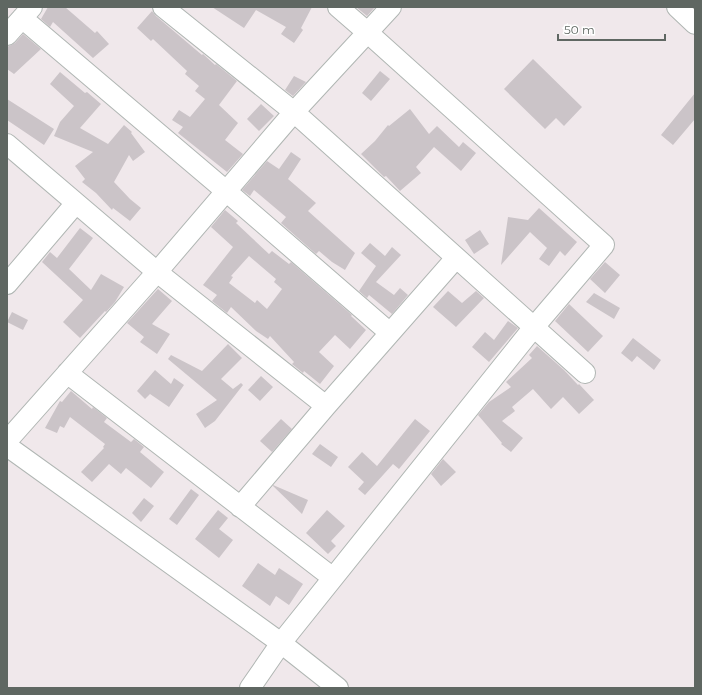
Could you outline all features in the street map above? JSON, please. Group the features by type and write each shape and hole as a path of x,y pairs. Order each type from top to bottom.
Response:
{"street":[{"path":"163,7 294,112 584,373"},
{"path":"250,688 281,643 332,578 534,327 604,245 338,7"},
{"path":"7,441 157,272 294,112 391,7"},
{"path":"677,7 695,24"},
{"path":"7,35 27,13 226,191 390,333"},
{"path":"7,144 157,272 326,406"},
{"path":"7,284 76,203"},
{"path":"240,507 326,406 456,258"},
{"path":"67,373 332,578"},
{"path":"7,446 281,643 338,688"}],"building":[{"path":"48,7 65,7 95,33 97,31 109,44 93,58 53,22 50,27 41,19"},
{"path":"212,7 312,7 301,28 303,30 294,43 281,34 286,27 256,10 244,28"},
{"path":"356,7 375,7 367,16"},
{"path":"152,11 202,55 203,54 237,81 219,105 238,123 225,140 243,154 227,172 178,133 183,127 172,120 179,110 190,117 205,99 195,91 199,86 185,74 187,71 153,39 151,41 137,28"},
{"path":"23,34 41,49 14,74 7,69 7,47 15,43"},
{"path":"533,59 582,107 564,126 556,118 545,129 504,89"},
{"path":"380,71 390,79 371,101 362,93"},
{"path":"60,72 101,104 80,128 108,144 124,125 132,132 131,133 145,152 133,161 129,155 114,182 141,208 130,221 113,208 112,210 96,193 82,182 85,179 75,166 93,152 54,136 60,122 74,106 50,84"},
{"path":"294,76 306,82 293,96 285,90"},
{"path":"695,93 695,119 673,145 661,135"},
{"path":"7,99 54,129 44,145 7,120"},
{"path":"261,104 274,116 259,131 247,119"},
{"path":"410,109 429,134 437,126 459,147 463,142 476,153 461,171 434,147 416,167 421,173 400,191 386,176 384,177 361,154 375,141 388,125 389,126"},
{"path":"291,152 301,159 288,179 316,203 308,211 355,253 345,270 332,262 319,251 316,254 281,223 286,217 254,190 250,196 242,190 267,161 279,169"},
{"path":"539,208 577,242 565,256 560,251 549,266 539,259 547,248 530,232 501,265 508,217 528,220"},
{"path":"225,210 238,221 236,223 269,254 272,251 289,264 291,262 352,315 351,316 366,330 350,349 335,335 319,352 334,366 320,384 304,371 303,373 292,364 294,362 270,336 268,339 256,331 231,307 227,313 212,301 217,295 203,285 233,247 211,227","holes":["249,256 276,279 274,282 282,289 267,309 257,300 255,303 229,283 233,277 231,276"]},
{"path":"80,228 93,238 69,269 91,290 101,274 124,287 115,302 80,338 63,322 83,300 42,262 50,252 57,258"},
{"path":"480,230 489,244 474,254 465,240"},
{"path":"370,243 385,256 392,247 401,255 376,282 394,295 400,288 408,295 392,314 369,295 367,298 359,291 376,266 361,253"},
{"path":"605,262 620,275 605,293 590,279"},
{"path":"158,289 172,301 152,324 170,334 157,354 140,342 144,337 127,323"},
{"path":"448,291 462,303 476,291 484,298 456,327 433,307"},
{"path":"594,293 620,308 614,319 586,302"},
{"path":"569,304 603,336 588,352 555,321"},
{"path":"12,312 28,320 23,330 7,322"},
{"path":"508,321 518,328 489,362 472,347 485,332 494,340"},
{"path":"633,338 661,360 654,370 637,356 632,362 621,353"},
{"path":"228,344 242,358 221,379 233,389 241,383 243,385 215,421 205,428 196,414 217,400 168,359 171,355 202,371"},
{"path":"537,346 564,370 578,385 579,384 594,400 579,414 563,397 551,409 533,389 512,407 515,411 502,421 523,438 511,452 501,444 502,443 478,415 489,402 511,387 506,382 532,358 529,355"},
{"path":"155,370 171,384 174,378 184,385 169,407 150,394 145,399 137,391"},
{"path":"261,376 273,387 260,401 248,390"},
{"path":"71,391 92,409 93,407 107,418 104,422 131,442 134,439 144,447 140,452 164,472 151,488 126,468 121,474 109,464 92,482 81,472 104,448 103,447 105,444 70,417 64,428 60,426 57,433 45,428 60,401 62,402"},
{"path":"281,419 292,429 272,452 260,441"},
{"path":"415,419 430,431 399,469 393,464 365,495 358,489 364,482 348,467 362,452 377,466"},
{"path":"320,444 338,457 331,467 312,454"},
{"path":"443,459 456,472 441,486 431,474"},
{"path":"273,486 308,500 302,514"},
{"path":"191,489 199,495 177,525 169,519"},
{"path":"144,498 154,506 141,522 132,513"},
{"path":"218,510 228,518 219,529 233,540 219,558 195,539"},
{"path":"327,510 345,526 331,541 336,546 328,554 306,533"},
{"path":"258,563 275,575 279,568 303,584 289,605 276,596 270,606 242,586"}]}
